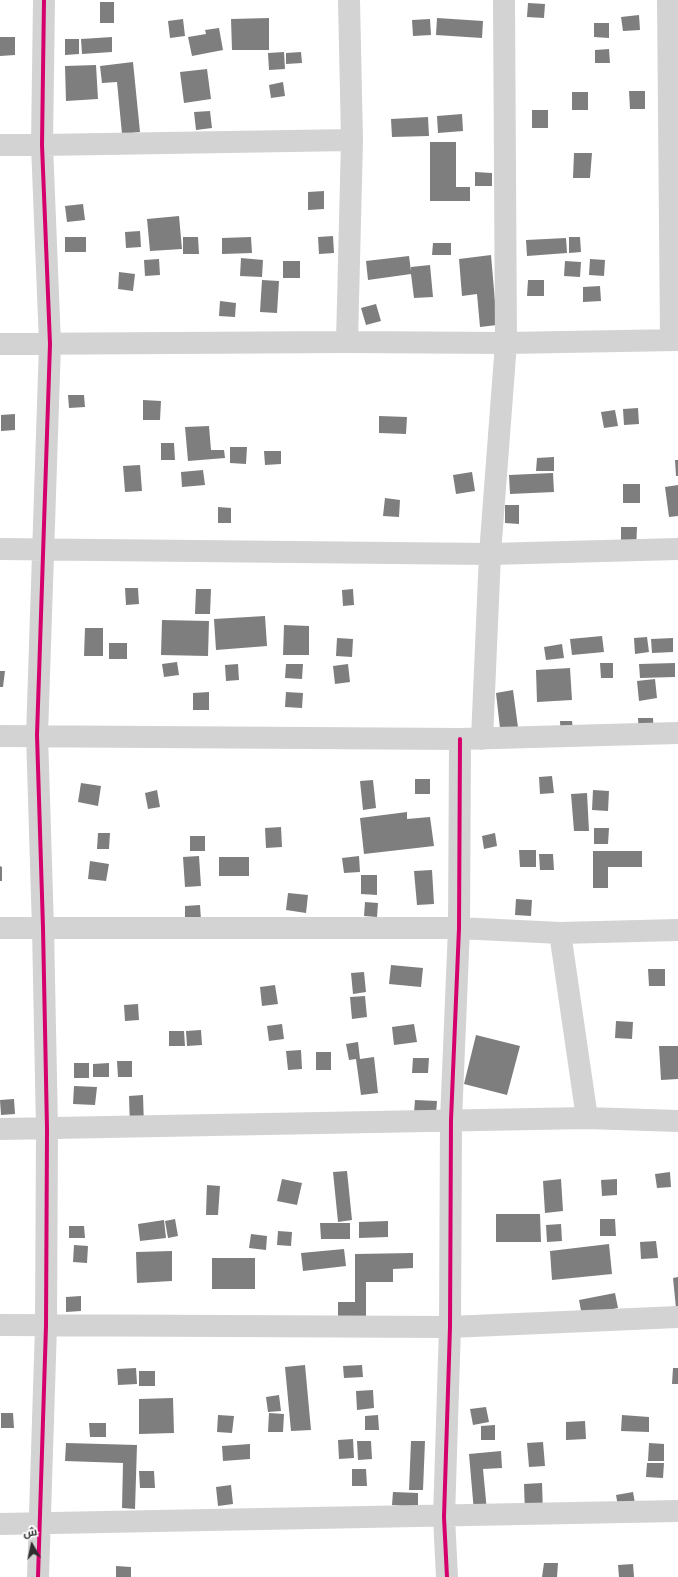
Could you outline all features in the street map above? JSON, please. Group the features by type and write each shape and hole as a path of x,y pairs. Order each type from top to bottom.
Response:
{"street":[{"path":"38,1577 46,1326 47,1129 37,735 50,344 42,145 44,0"},
{"path":"348,342 352,140 349,0"},
{"path":"482,739 490,554 506,343 504,0"},
{"path":"0,344 348,342 506,343 675,340 668,0"},
{"path":"0,145 352,140"},
{"path":"0,549 490,554 678,549"},
{"path":"0,736 37,735 460,740 678,733"},
{"path":"447,1577 444,1517 450,1327 451,1120 459,928 460,740"},
{"path":"0,928 459,928 560,933 678,930"},
{"path":"560,933 588,1118"},
{"path":"0,1129 588,1118 678,1121"},
{"path":"0,1325 450,1327 678,1317"},
{"path":"0,1524 444,1517 678,1511"}],"building":[{"path":"100,2 114,2 114,23 100,23"},
{"path":"528,3 545,4 544,18 527,17"},
{"path":"639,15 640,30 623,31 621,17"},
{"path":"269,18 269,50 232,50 231,19"},
{"path":"437,18 483,21 482,38 436,35"},
{"path":"183,19 185,36 170,38 168,21"},
{"path":"430,19 431,35 413,36 412,20"},
{"path":"594,23 609,23 609,38 594,37"},
{"path":"219,28 223,50 192,56 188,37 206,34 205,30"},
{"path":"0,37 15,37 15,55 0,56"},
{"path":"112,37 112,52 82,54 81,39"},
{"path":"65,39 79,39 79,54 65,55"},
{"path":"609,49 610,63 595,63 595,50"},
{"path":"284,52 285,69 269,70 268,53"},
{"path":"301,52 302,63 286,64 286,53"},
{"path":"133,62 140,132 122,134 117,82 102,83 100,66"},
{"path":"96,65 98,99 66,101 65,66"},
{"path":"207,69 211,99 184,103 180,72"},
{"path":"283,82 285,96 271,98 269,85"},
{"path":"629,91 645,91 645,109 630,109"},
{"path":"572,92 588,92 588,110 572,110"},
{"path":"532,110 548,110 548,128 532,128"},
{"path":"210,111 212,128 196,130 194,112"},
{"path":"462,114 463,131 438,133 437,116"},
{"path":"428,117 429,136 392,137 391,119"},
{"path":"430,142 456,142 456,187 470,187 470,201 430,201"},
{"path":"574,153 592,153 590,178 573,178"},
{"path":"475,172 492,173 492,186 475,186"},
{"path":"324,191 324,209 308,210 308,192"},
{"path":"83,204 85,220 67,222 65,206"},
{"path":"179,216 182,249 150,251 147,219"},
{"path":"140,231 141,247 126,248 125,232"},
{"path":"333,236 334,253 319,254 318,237"},
{"path":"65,237 86,237 86,252 65,252"},
{"path":"183,237 198,237 199,254 183,254"},
{"path":"251,237 252,253 222,254 222,238"},
{"path":"569,237 580,237 581,252 569,253"},
{"path":"566,238 567,253 527,256 526,240"},
{"path":"433,243 451,243 451,255 432,255"},
{"path":"491,255 497,325 480,327 477,294 462,296 459,259"},
{"path":"409,256 411,271 411,267 430,265 433,297 414,298 411,274 368,280 366,261"},
{"path":"241,258 263,260 262,277 240,276"},
{"path":"159,259 160,275 145,276 144,260"},
{"path":"590,259 605,260 604,276 589,275"},
{"path":"283,261 300,261 300,278 283,278"},
{"path":"565,261 581,262 580,277 564,276"},
{"path":"119,272 135,274 133,291 118,289"},
{"path":"262,280 279,281 277,313 260,312"},
{"path":"528,280 544,280 544,296 527,296"},
{"path":"600,286 601,301 583,302 583,287"},
{"path":"220,301 236,303 235,317 219,316"},
{"path":"376,304 381,321 366,325 361,308"},
{"path":"68,395 84,395 85,407 69,408"},
{"path":"143,400 161,401 160,420 143,420"},
{"path":"638,408 639,424 624,425 623,409"},
{"path":"615,410 618,426 604,428 601,412"},
{"path":"15,414 15,430 1,431 1,415"},
{"path":"379,416 407,417 406,434 379,433"},
{"path":"209,426 211,450 224,450 225,458 188,461 185,427"},
{"path":"161,443 174,443 175,460 161,460"},
{"path":"230,447 247,447 246,464 230,463"},
{"path":"264,451 281,451 281,464 265,465"},
{"path":"554,457 554,471 536,471 537,458"},
{"path":"675,460 678,460 678,476 676,476"},
{"path":"140,465 142,491 125,492 123,466"},
{"path":"203,470 205,485 182,487 181,472"},
{"path":"472,472 475,491 456,494 453,475"},
{"path":"553,473 554,492 510,494 509,475"},
{"path":"623,484 640,484 640,503 623,503"},
{"path":"678,485 678,516 669,517 665,487"},
{"path":"385,498 400,500 399,517 383,516"},
{"path":"505,505 519,505 519,524 505,523"},
{"path":"218,507 231,508 231,523 218,523"},
{"path":"621,527 637,527 636,551 621,551"},
{"path":"125,588 138,588 139,604 126,605"},
{"path":"196,589 211,589 210,614 195,614"},
{"path":"353,589 354,605 343,606 342,590"},
{"path":"265,616 267,646 216,650 214,619"},
{"path":"162,620 209,621 208,656 161,655"},
{"path":"284,625 309,626 309,655 283,655"},
{"path":"85,628 103,628 103,656 84,656"},
{"path":"602,636 604,652 572,655 570,639"},
{"path":"647,637 649,652 635,654 634,638"},
{"path":"337,638 353,639 352,657 336,656"},
{"path":"673,638 673,652 652,653 651,639"},
{"path":"109,643 127,643 127,659 109,659"},
{"path":"562,644 564,658 546,660 544,647"},
{"path":"177,662 179,675 164,677 162,664"},
{"path":"600,663 613,663 613,678 601,678"},
{"path":"675,663 675,677 640,678 639,664"},
{"path":"238,664 239,680 226,681 225,665"},
{"path":"286,664 303,664 302,679 285,678"},
{"path":"348,664 350,682 335,684 333,666"},
{"path":"570,668 572,700 537,702 536,670"},
{"path":"0,671 5,671 3,687 0,687"},
{"path":"655,679 657,698 639,701 637,681"},
{"path":"513,690 519,735 501,737 496,693"},
{"path":"209,692 209,710 193,710 193,693"},
{"path":"286,692 303,693 302,708 285,707"},
{"path":"638,718 653,718 654,734 639,735"},
{"path":"560,721 572,721 574,737 561,738"},
{"path":"552,776 554,793 540,794 539,777"},
{"path":"415,779 430,779 430,794 415,794"},
{"path":"373,780 376,808 363,810 360,781"},
{"path":"81,783 101,786 98,806 78,802"},
{"path":"157,790 160,807 148,809 145,793"},
{"path":"593,790 609,791 608,811 592,810"},
{"path":"587,793 589,831 574,831 571,794"},
{"path":"407,812 407,819 430,817 434,846 364,854 360,818"},
{"path":"281,827 282,847 266,848 265,828"},
{"path":"594,828 609,828 608,844 594,844"},
{"path":"98,833 110,833 109,849 97,849"},
{"path":"495,833 497,846 484,849 482,836"},
{"path":"190,836 205,836 205,851 190,851"},
{"path":"519,850 536,850 536,867 520,867"},
{"path":"593,851 642,851 642,867 608,867 608,888 593,888"},
{"path":"539,854 553,854 554,870 540,870"},
{"path":"199,856 201,886 185,887 183,857"},
{"path":"359,856 360,872 344,873 342,858"},
{"path":"219,857 249,857 249,876 219,876"},
{"path":"90,861 109,864 106,881 88,879"},
{"path":"0,866 2,867 2,881 0,881"},
{"path":"432,870 434,904 417,905 414,871"},
{"path":"361,875 377,875 377,895 361,894"},
{"path":"288,893 308,895 306,913 286,910"},
{"path":"516,899 532,900 531,916 515,915"},
{"path":"365,902 378,903 377,917 364,916"},
{"path":"200,905 201,920 185,920 185,906"},
{"path":"391,965 423,968 421,987 389,984"},
{"path":"648,969 665,969 665,986 649,986"},
{"path":"364,972 366,992 353,994 351,973"},
{"path":"275,985 278,1004 262,1006 260,987"},
{"path":"365,996 367,1017 352,1019 350,997"},
{"path":"138,1004 139,1020 125,1021 124,1005"},
{"path":"616,1021 633,1022 632,1039 615,1038"},
{"path":"282,1024 284,1039 269,1041 267,1026"},
{"path":"414,1024 417,1042 394,1045 392,1027"},
{"path":"201,1030 202,1045 187,1046 186,1031"},
{"path":"169,1031 184,1031 185,1046 169,1046"},
{"path":"476,1035 520,1046 507,1095 464,1084"},
{"path":"358,1042 360,1059 374,1057 378,1093 361,1095 356,1059 349,1060 346,1044"},
{"path":"659,1046 678,1046 678,1079 661,1080"},
{"path":"301,1050 302,1069 288,1070 286,1051"},
{"path":"316,1052 331,1052 331,1070 316,1070"},
{"path":"413,1058 429,1058 428,1073 412,1073"},
{"path":"117,1061 132,1061 132,1077 118,1077"},
{"path":"74,1063 89,1063 89,1078 74,1078"},
{"path":"109,1063 109,1077 93,1077 93,1064"},
{"path":"74,1086 97,1087 95,1105 73,1104"},
{"path":"143,1095 144,1126 130,1127 129,1096"},
{"path":"14,1099 15,1114 1,1115 0,1100"},
{"path":"415,1100 437,1101 436,1114 414,1113"},
{"path":"347,1171 352,1220 338,1222 333,1172"},
{"path":"670,1172 671,1187 657,1188 655,1174"},
{"path":"282,1179 302,1183 297,1205 277,1201"},
{"path":"561,1179 563,1211 545,1213 543,1181"},
{"path":"617,1179 617,1195 602,1196 601,1180"},
{"path":"207,1185 220,1186 218,1215 206,1215"},
{"path":"496,1214 540,1214 541,1242 496,1242"},
{"path":"175,1219 178,1236 168,1238 165,1221"},
{"path":"600,1219 615,1219 616,1236 600,1236"},
{"path":"164,1220 166,1238 140,1241 138,1224"},
{"path":"388,1221 388,1237 359,1238 359,1222"},
{"path":"320,1223 350,1223 350,1239 321,1239"},
{"path":"561,1224 562,1241 547,1242 546,1225"},
{"path":"69,1226 84,1226 85,1238 69,1238"},
{"path":"278,1231 292,1232 291,1246 277,1245"},
{"path":"251,1234 267,1236 266,1250 249,1248"},
{"path":"656,1241 658,1258 641,1259 640,1242"},
{"path":"609,1244 612,1274 552,1280 550,1251"},
{"path":"74,1245 88,1246 87,1263 73,1262"},
{"path":"344,1249 346,1266 303,1271 301,1253"},
{"path":"172,1251 172,1281 137,1283 136,1252"},
{"path":"413,1253 413,1268 393,1269 393,1282 366,1282 366,1317 338,1317 338,1302 355,1302 355,1254"},
{"path":"212,1258 255,1258 255,1289 212,1289"},
{"path":"678,1277 678,1308 676,1308 673,1278"},
{"path":"615,1293 618,1308 582,1316 579,1300"},
{"path":"81,1296 81,1311 66,1312 66,1297"},
{"path":"305,1365 311,1430 291,1431 285,1367"},
{"path":"362,1365 363,1377 344,1378 343,1366"},
{"path":"136,1368 137,1384 118,1385 117,1369"},
{"path":"673,1368 678,1368 678,1384 672,1384"},
{"path":"139,1371 155,1371 155,1386 139,1386"},
{"path":"373,1390 374,1408 357,1410 356,1391"},
{"path":"279,1395 281,1411 268,1412 266,1397"},
{"path":"173,1398 174,1433 139,1434 139,1399"},
{"path":"486,1407 489,1422 473,1425 470,1409"},
{"path":"1,1413 13,1413 14,1428 1,1428"},
{"path":"269,1413 284,1414 283,1432 268,1432"},
{"path":"218,1415 234,1416 232,1433 217,1432"},
{"path":"378,1415 379,1430 365,1430 365,1416"},
{"path":"622,1415 649,1417 649,1432 621,1431"},
{"path":"585,1421 586,1439 566,1440 566,1422"},
{"path":"89,1423 106,1423 106,1437 90,1437"},
{"path":"495,1425 495,1440 481,1440 481,1426"},
{"path":"353,1439 354,1458 339,1459 338,1440"},
{"path":"357,1441 371,1441 372,1459 358,1460"},
{"path":"411,1441 425,1441 423,1490 409,1490"},
{"path":"543,1442 545,1466 529,1467 527,1443"},
{"path":"66,1443 137,1445 135,1509 122,1508 123,1463 65,1461"},
{"path":"649,1443 664,1444 664,1461 648,1461"},
{"path":"250,1444 250,1459 223,1461 222,1446"},
{"path":"501,1451 502,1468 483,1469 487,1511 474,1512 469,1454"},
{"path":"647,1463 664,1463 663,1478 646,1477"},
{"path":"352,1469 366,1469 367,1486 352,1486"},
{"path":"139,1471 154,1471 155,1488 140,1488"},
{"path":"542,1483 543,1513 525,1514 524,1484"},
{"path":"231,1485 233,1504 218,1506 216,1487"},
{"path":"393,1492 418,1493 418,1507 392,1505"},
{"path":"633,1492 637,1515 620,1518 616,1495"},
{"path":"544,1563 558,1563 557,1577 542,1577"},
{"path":"633,1564 634,1577 619,1577 618,1565"},
{"path":"116,1566 131,1567 131,1577 116,1577"}],"cycle path":[{"path":"38,1577 46,1326 47,1129 37,735 50,344 42,145 44,0"},
{"path":"447,1577 444,1517 450,1327 451,1120 459,928 460,739"}]}
